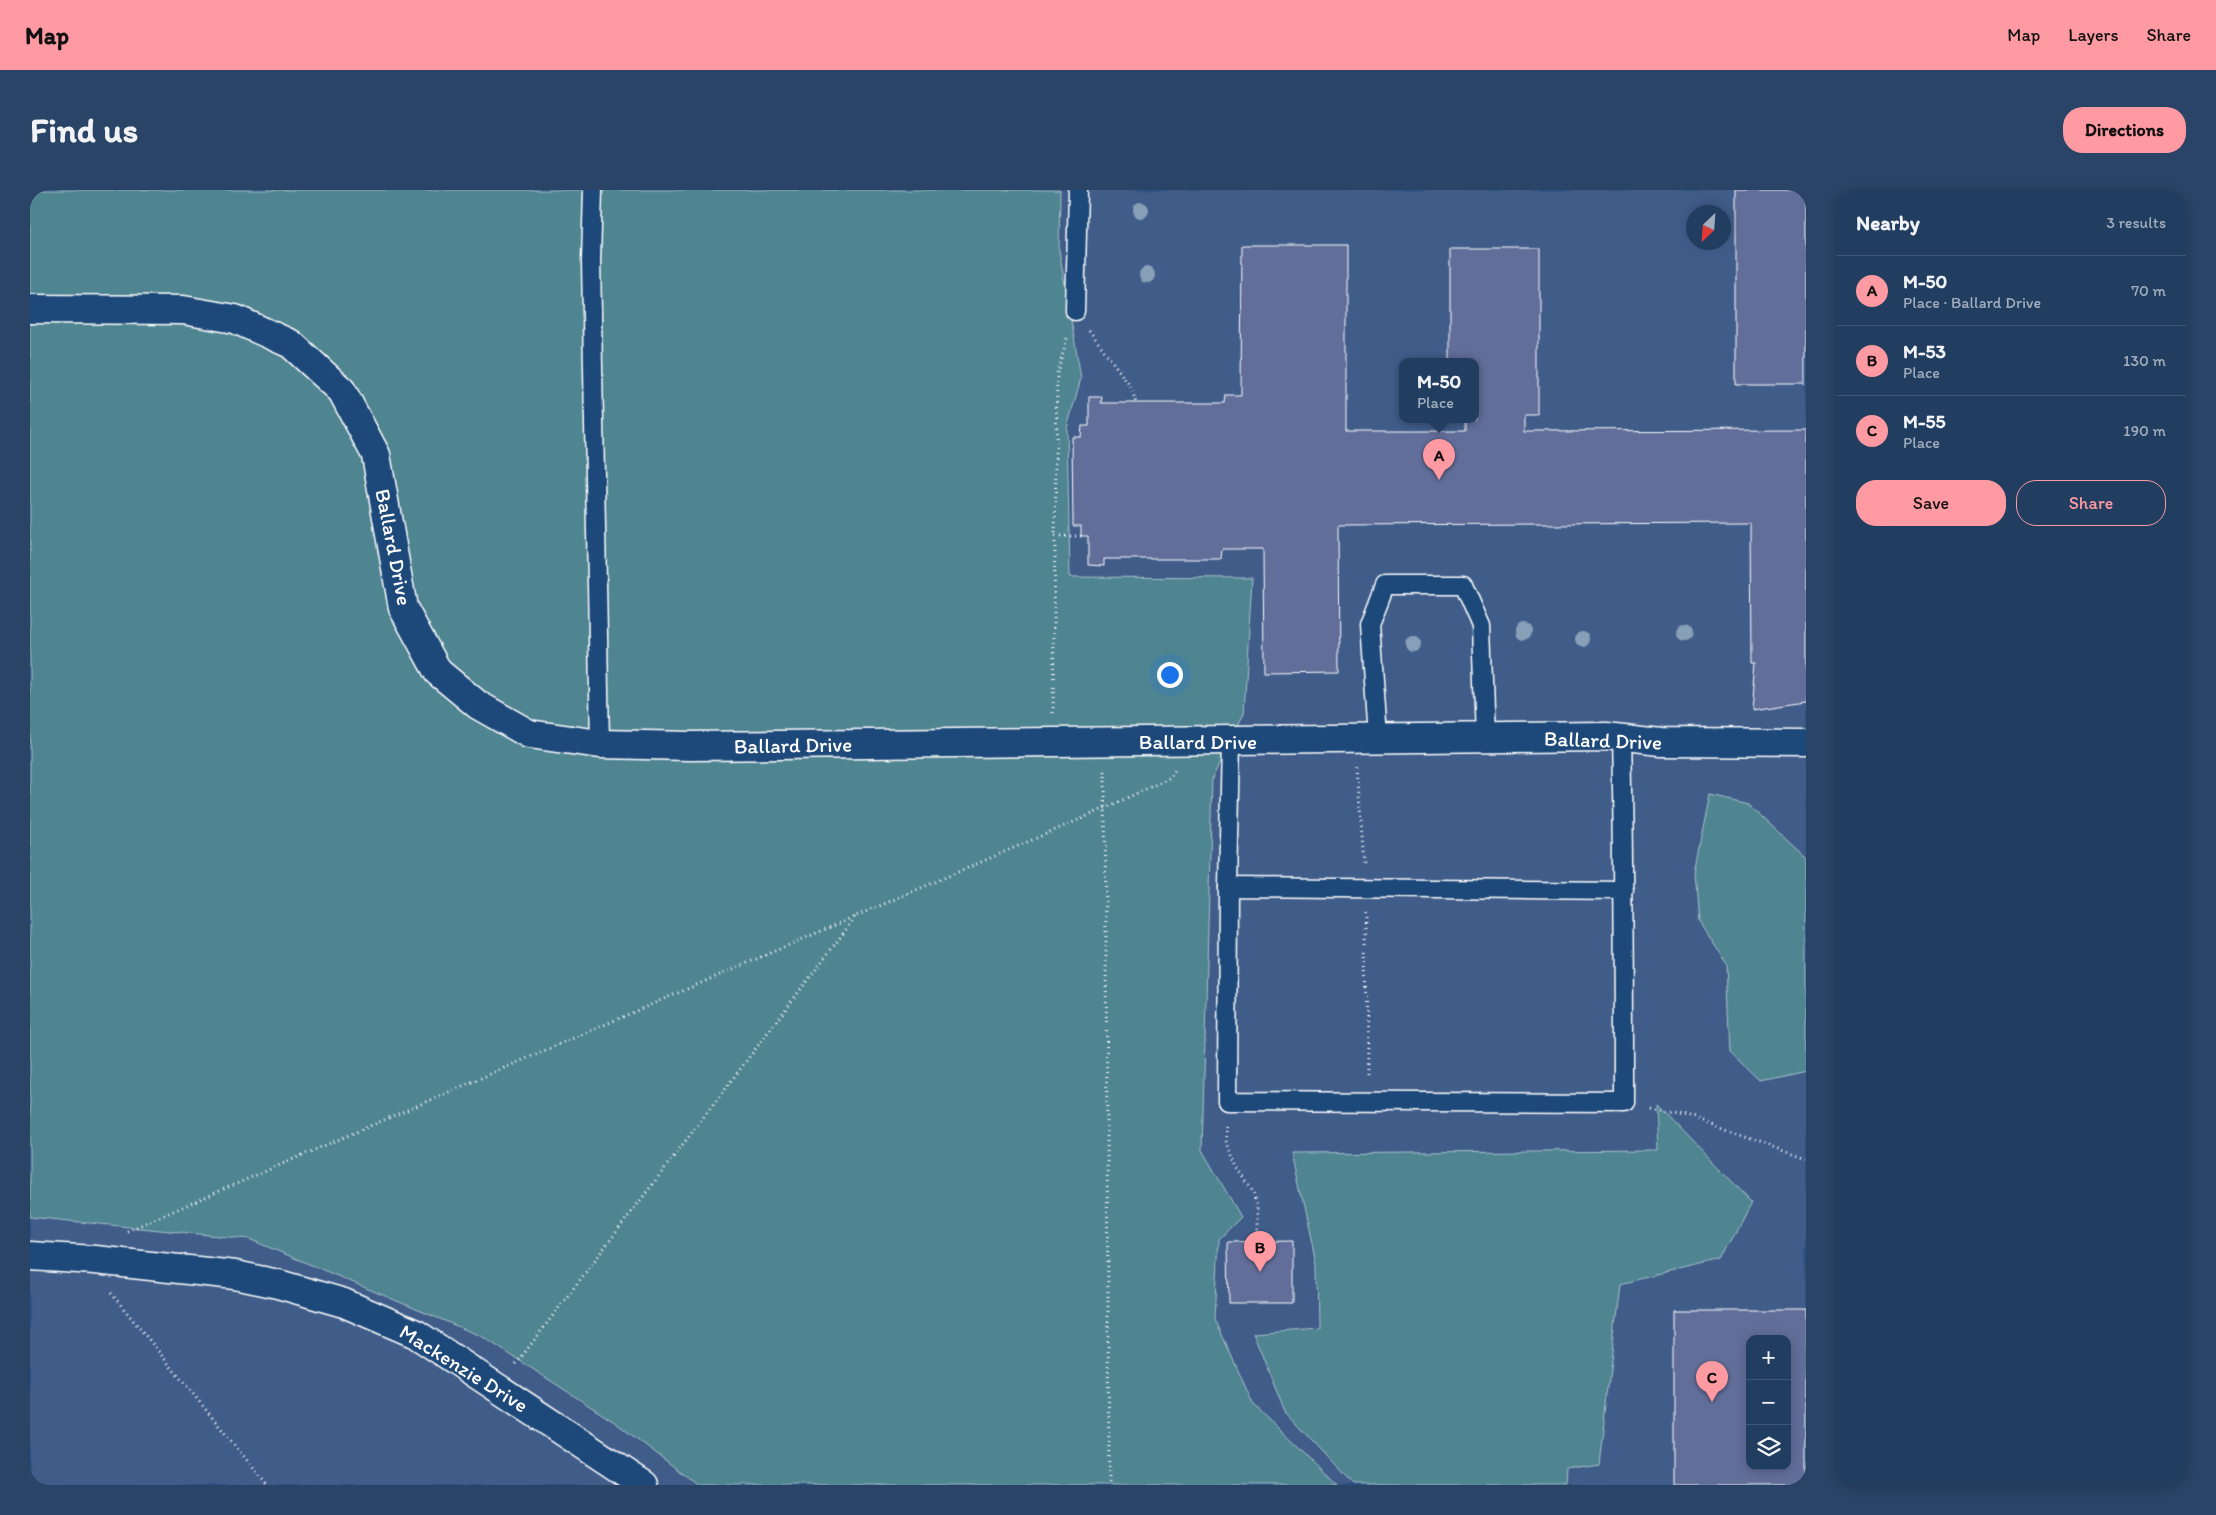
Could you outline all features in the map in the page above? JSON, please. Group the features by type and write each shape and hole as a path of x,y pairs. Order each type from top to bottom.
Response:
{"street":[{"name":"Ballard Drive","path":"30,309 182,310 236,319 291,344 342,391 376,455 403,608 438,672 478,705 528,734 600,744 690,746 1606,736 1662,742 1806,743"},
{"name":"Mackenzie Drive","path":"30,1256 95,1260 235,1275 278,1284 344,1303 416,1334 644,1485"}],"lane":[{"path":"593,190 591,261 600,744"},
{"path":"1075,311 1078,190"},
{"path":"1367,738 1370,624 1385,584 1463,585 1481,626 1485,738"},
{"path":"1231,741 1227,1101 1624,1103 1624,891 1621,738"},
{"path":"1228,887 1624,891"}],"path":[{"path":"1075,311 1131,387 1136,403"},
{"path":"1053,741 1057,373 1075,311"},
{"path":"1055,536 1081,536"},
{"path":"1367,738 1367,1101"},
{"path":"1105,741 1109,1485"},
{"path":"267,1485 98,1278 95,1260 124,1232 1106,808 1171,777 1190,741"},
{"path":"497,1388 856,915"},
{"path":"1227,1101 1226,1140 1236,1167 1253,1192 1257,1207 1257,1238"},
{"path":"1624,1103 1686,1116 1806,1159"}],"shaded area":[{"path":"30,190 1806,190 1806,1485 30,1485"}],"green space":[{"path":"30,190 1060,190 1059,250 1081,378 1067,428 1070,577 1252,578 1244,713 1212,779 1202,1150 1241,1217 1219,1239 1215,1319 1253,1404 1337,1485 698,1485 616,1423 483,1337 249,1239 30,1217"},
{"path":"1710,794 1748,803 1806,857 1806,1071 1761,1081 1730,1051 1726,965 1698,921 1694,873"},
{"path":"1656,1104 1751,1202 1721,1260 1620,1284 1599,1464 1567,1469 1566,1485 1353,1485 1285,1412 1253,1333 1317,1328 1316,1262 1292,1153 1658,1150"}],"building":[{"path":"1736,190 1806,190 1806,384 1736,384"},
{"path":"1242,245 1346,245 1346,431 1465,431 1465,423 1479,423 1479,358 1450,358 1450,249 1539,249 1539,415 1524,415 1524,431 1806,430 1806,701 1752,709 1756,663 1752,663 1751,523 1338,525 1339,671 1264,672 1263,549 1222,549 1221,559 1104,559 1104,566 1088,565 1088,536 1081,536 1081,526 1073,526 1072,437 1081,437 1082,426 1089,426 1089,397 1102,397 1101,403 1225,403 1226,395 1241,395"},
{"path":"1292,1241 1292,1303 1229,1303 1228,1242"},
{"path":"1674,1310 1806,1310 1806,1485 1674,1485"}],"place":[{"name":"M-50","path":"1439,480"},
{"name":"M-53","path":"1260,1272"},
{"name":"M-55","path":"1712,1402"}]}
